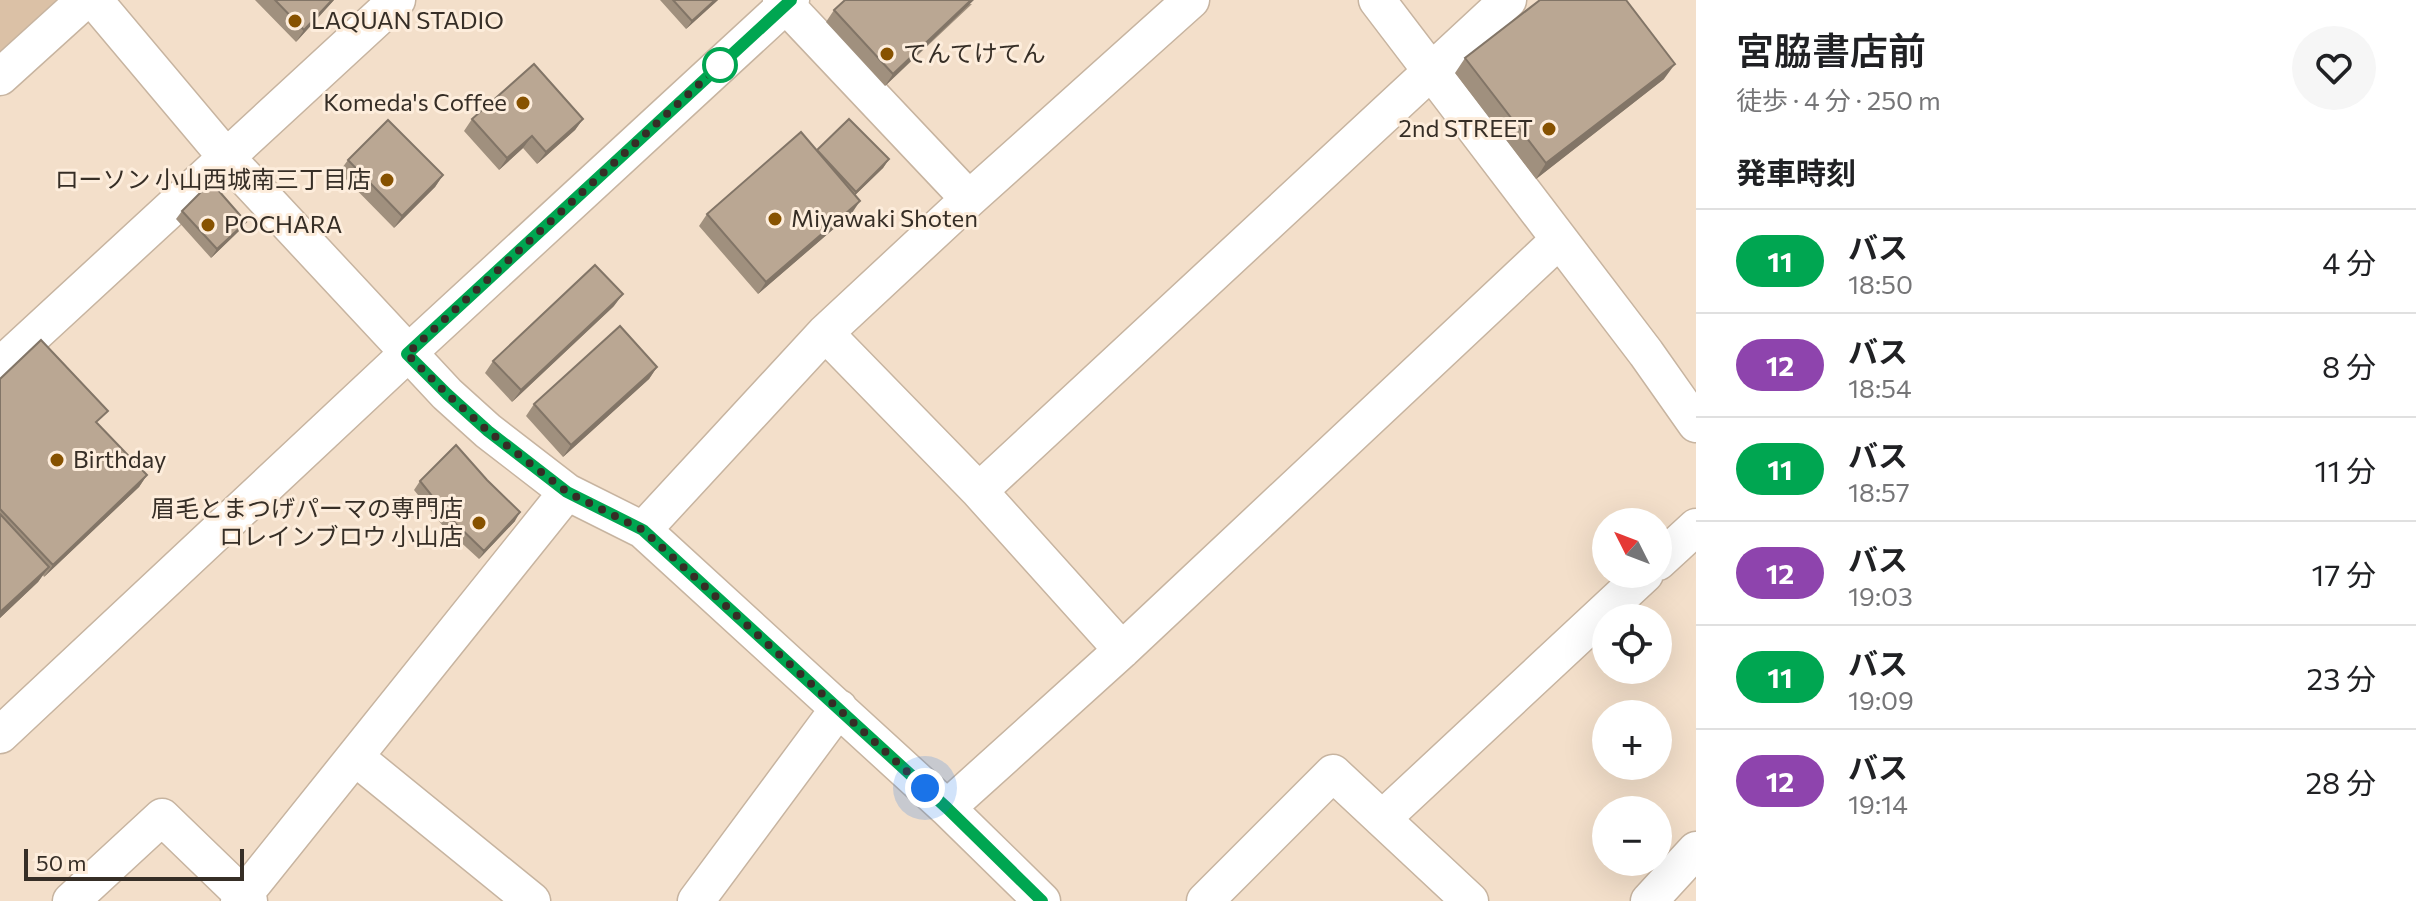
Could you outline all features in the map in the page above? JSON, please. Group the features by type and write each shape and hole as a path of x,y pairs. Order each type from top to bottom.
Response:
{"street":[{"path":"0,77 85,0"},
{"path":"94,0 227,158 447,394 488,431 567,492 643,530 947,808 1022,894"},
{"path":"0,366 397,0"},
{"path":"643,530 825,333 1191,0"},
{"path":"1377,0 1696,424"},
{"path":"979,491 1508,0"},
{"path":"0,735 786,2 969,199"},
{"path":"947,808 1122,650 1559,240"},
{"path":"825,333 979,491 1122,650"},
{"path":"71,901 162,817 244,900 567,492"},
{"path":"1672,549 1696,527"},
{"path":"1382,819 1630,588"},
{"path":"696,901 839,708"},
{"path":"355,757 532,901"},
{"path":"1205,901 1333,773 1470,901"},
{"path":"1649,901 1696,850"}],"shaded area":[{"path":"0,0 70,0 0,60"}],"building":[{"path":"275,0 332,0 304,30"},
{"path":"673,0 715,0 692,21"},
{"name":"てんてけてん","path":"845,0 971,0 893,74 834,10"},
{"name":"2nd STREET","path":"1540,0 1626,0 1675,64 1546,163 1465,58"},
{"name":"Komeda's Coffee","path":"534,64 583,119 546,152 532,136 507,158 472,119"},
{"path":"849,119 889,159 856,192 817,150"},
{"name":"ローソン 小山西城南三丁目店","path":"388,120 443,175 402,216 348,160"},
{"name":"Miyawaki Shoten","path":"801,132 860,201 766,282 707,214"},
{"name":"POCHARA","path":"211,182 246,222 217,249 182,211"},
{"path":"595,265 623,294 521,390 493,361"},
{"path":"620,326 657,367 571,445 534,404"},
{"name":"Birthday","path":"41,340 108,411 96,422 147,475 53,565 0,509 0,379"},
{"path":"456,445 520,512 484,551 449,517 420,481"},
{"path":"0,514 49,567 0,612"}],"bus line":[{"name":"11","path":"791,0 407,354 488,431 567,492 643,530 947,808 1042,901"}],"place":[{"name":"LAQUAN STADIO","path":"295,21"},
{"name":"てんてけてん","path":"887,54"},
{"name":"Komeda's Coffee","path":"523,103"},
{"name":"2nd STREET","path":"1549,129"},
{"name":"ローソン 小山西城南三丁目店","path":"387,180"},
{"name":"Miyawaki Shoten","path":"775,219"},
{"name":"POCHARA","path":"208,225"},
{"name":"Birthday","path":"57,460"},
{"name":"眉毛とまつげパーマの専門店 ロレインブロウ 小山店","path":"479,523"}],"route":[{"path":"720,65 407,354 488,431 567,492 643,530 925,788"}]}
